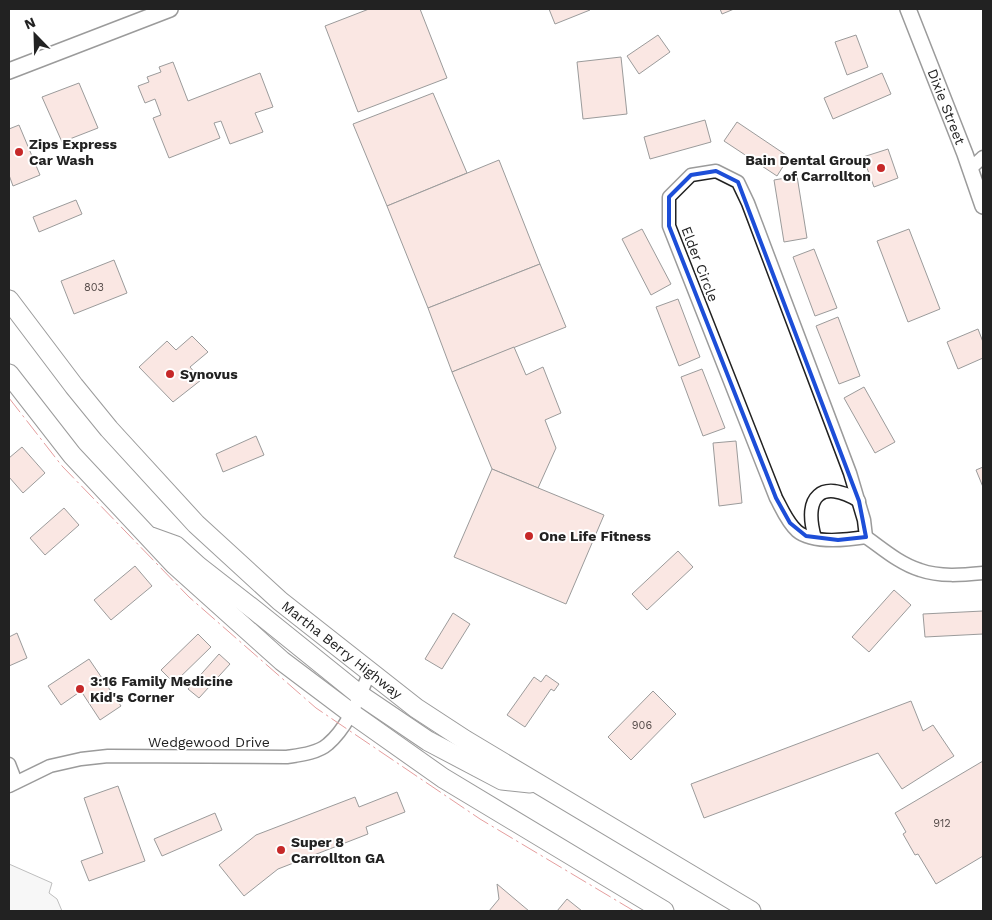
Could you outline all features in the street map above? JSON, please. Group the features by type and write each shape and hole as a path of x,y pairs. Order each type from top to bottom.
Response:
{"main road":[{"name":"Martha Berry Highway","path":"9,300 74,386 109,428 196,524 280,601 416,708 465,740 751,911"},
{"path":"9,374 72,455 175,565 282,661 351,714 443,778 664,911"},
{"path":"148,536 176,546 198,566 360,695 428,741 453,756 502,780 538,784"}],"street":[{"path":"9,71 170,9"},
{"name":"Dixie Street","path":"908,9 977,168 983,206"},
{"path":"977,168 983,157"},
{"name":"Elder Circle","path":"716,171 738,182 748,203 859,501 866,537 838,540 815,538 798,532 790,523 776,498 669,226 669,197 691,175 716,171"},
{"path":"815,538 810,515 811,506 814,500 821,494 829,491 840,491 859,501"},
{"path":"866,537 899,560 919,570 942,575 983,573"},
{"name":"Wedgewood Drive","path":"12,784 50,766 81,758 108,756 236,758 299,755 327,745 340,730 351,714 370,672"},
{"path":"9,764 12,784"}],"highlighted area":[{"path":"716,171 738,182 859,501 866,537 838,540 806,536 790,523 776,498 669,226 669,197 691,175"}],"shaded area":[{"path":"9,864 52,883 49,893 57,899 62,911 9,911"}],"building":[{"path":"369,9 420,9 447,78 358,112 325,26"},
{"path":"549,9 589,9 590,10 555,24"},
{"path":"720,9 734,9 722,14"},
{"path":"658,35 670,52 639,74 627,56"},
{"path":"856,35 868,67 847,75 835,42"},
{"path":"621,57 627,114 583,119 577,62"},
{"path":"173,62 188,101 260,73 273,107 255,113 263,132 230,144 221,121 214,123 220,138 169,158 153,118 161,115 155,99 145,103 138,86 149,82 147,77 161,72 159,67"},
{"path":"882,73 891,94 833,119 824,98"},
{"path":"79,83 98,128 62,142 42,97"},
{"path":"433,93 467,173 387,206 353,124"},
{"path":"705,120 711,142 650,159 644,137"},
{"path":"737,122 789,157 777,176 724,141"},
{"name":"Zips Express Car Wash","path":"19,125 40,175 13,186 9,175 9,129"},
{"name":"Bain Dental Group of Carrollton","path":"888,149 898,178 874,187 863,157"},
{"path":"499,160 540,264 428,308 387,206"},
{"path":"797,176 807,238 784,242 774,180"},
{"path":"76,200 82,214 39,232 33,217"},
{"path":"642,229 671,284 651,295 622,239"},
{"path":"909,229 940,309 908,322 877,241"},
{"path":"814,249 837,308 815,316 793,257"},
{"path":"114,260 127,293 74,314 61,281"},
{"path":"540,264 566,327 452,372 428,308"},
{"path":"678,299 700,357 679,366 656,307"},
{"path":"838,317 860,376 839,384 816,326"},
{"path":"978,329 983,342 983,358 958,369 947,342"},
{"name":"Synovus","path":"192,336 208,352 190,367 201,380 173,402 139,367 167,341 176,350"},
{"path":"514,347 526,375 543,367 561,413 545,420 556,448 538,488 492,469 452,372"},
{"path":"702,369 725,428 703,436 681,377"},
{"path":"864,387 895,442 875,453 844,398"},
{"path":"256,436 264,455 223,472 216,454"},
{"path":"736,441 742,503 719,506 713,443"},
{"path":"22,447 45,473 23,493 9,477 9,458"},
{"path":"983,467 983,487 976,470"},
{"name":"One Life Fitness","path":"492,469 604,515 566,604 454,557"},
{"path":"64,508 79,525 45,555 30,538"},
{"path":"678,551 693,567 647,610 632,594"},
{"path":"135,566 152,586 111,620 94,600"},
{"path":"894,590 911,605 869,652 852,637"},
{"path":"983,611 983,634 925,637 923,614"},
{"path":"453,613 470,624 442,669 425,659"},
{"path":"17,633 27,658 9,666 9,637"},
{"path":"198,634 211,647 174,683 161,670"},
{"path":"219,654 230,664 199,698 188,689"},
{"name":"3:16 Family Medicine Kid's Corner","path":"89,659 121,706 100,720 81,691 61,705 48,686"},
{"path":"546,675 559,684 554,691 551,689 525,727 507,715 534,677 541,682"},
{"path":"653,691 676,714 631,760 608,737"},
{"path":"911,701 923,731 933,725 954,756 902,789 878,753 704,818 691,784"},
{"path":"983,761 983,856 936,884 918,854 915,855 903,834 906,832 895,813"},
{"path":"118,786 145,861 89,881 81,861 103,853 84,798"},
{"name":"Super 8 Carrollton GA","path":"397,792 405,812 366,827 368,834 278,869 244,896 219,865 256,835 355,797 359,807"},
{"path":"215,813 222,830 162,856 154,839"},
{"path":"497,884 529,911 489,911 499,899"},
{"path":"567,899 582,911 557,911"}],"power":[{"path":"9,398 62,466 189,597 316,708 480,819 634,911"}],"place":[{"name":"Zips Express Car Wash","path":"19,152"},
{"name":"Bain Dental Group of Carrollton","path":"881,168"},
{"name":"Synovus","path":"170,374"},
{"name":"One Life Fitness","path":"529,536"},
{"name":"3:16 Family Medicine Kid's Corner","path":"80,689"},
{"name":"Super 8 Carrollton GA","path":"281,850"}]}
